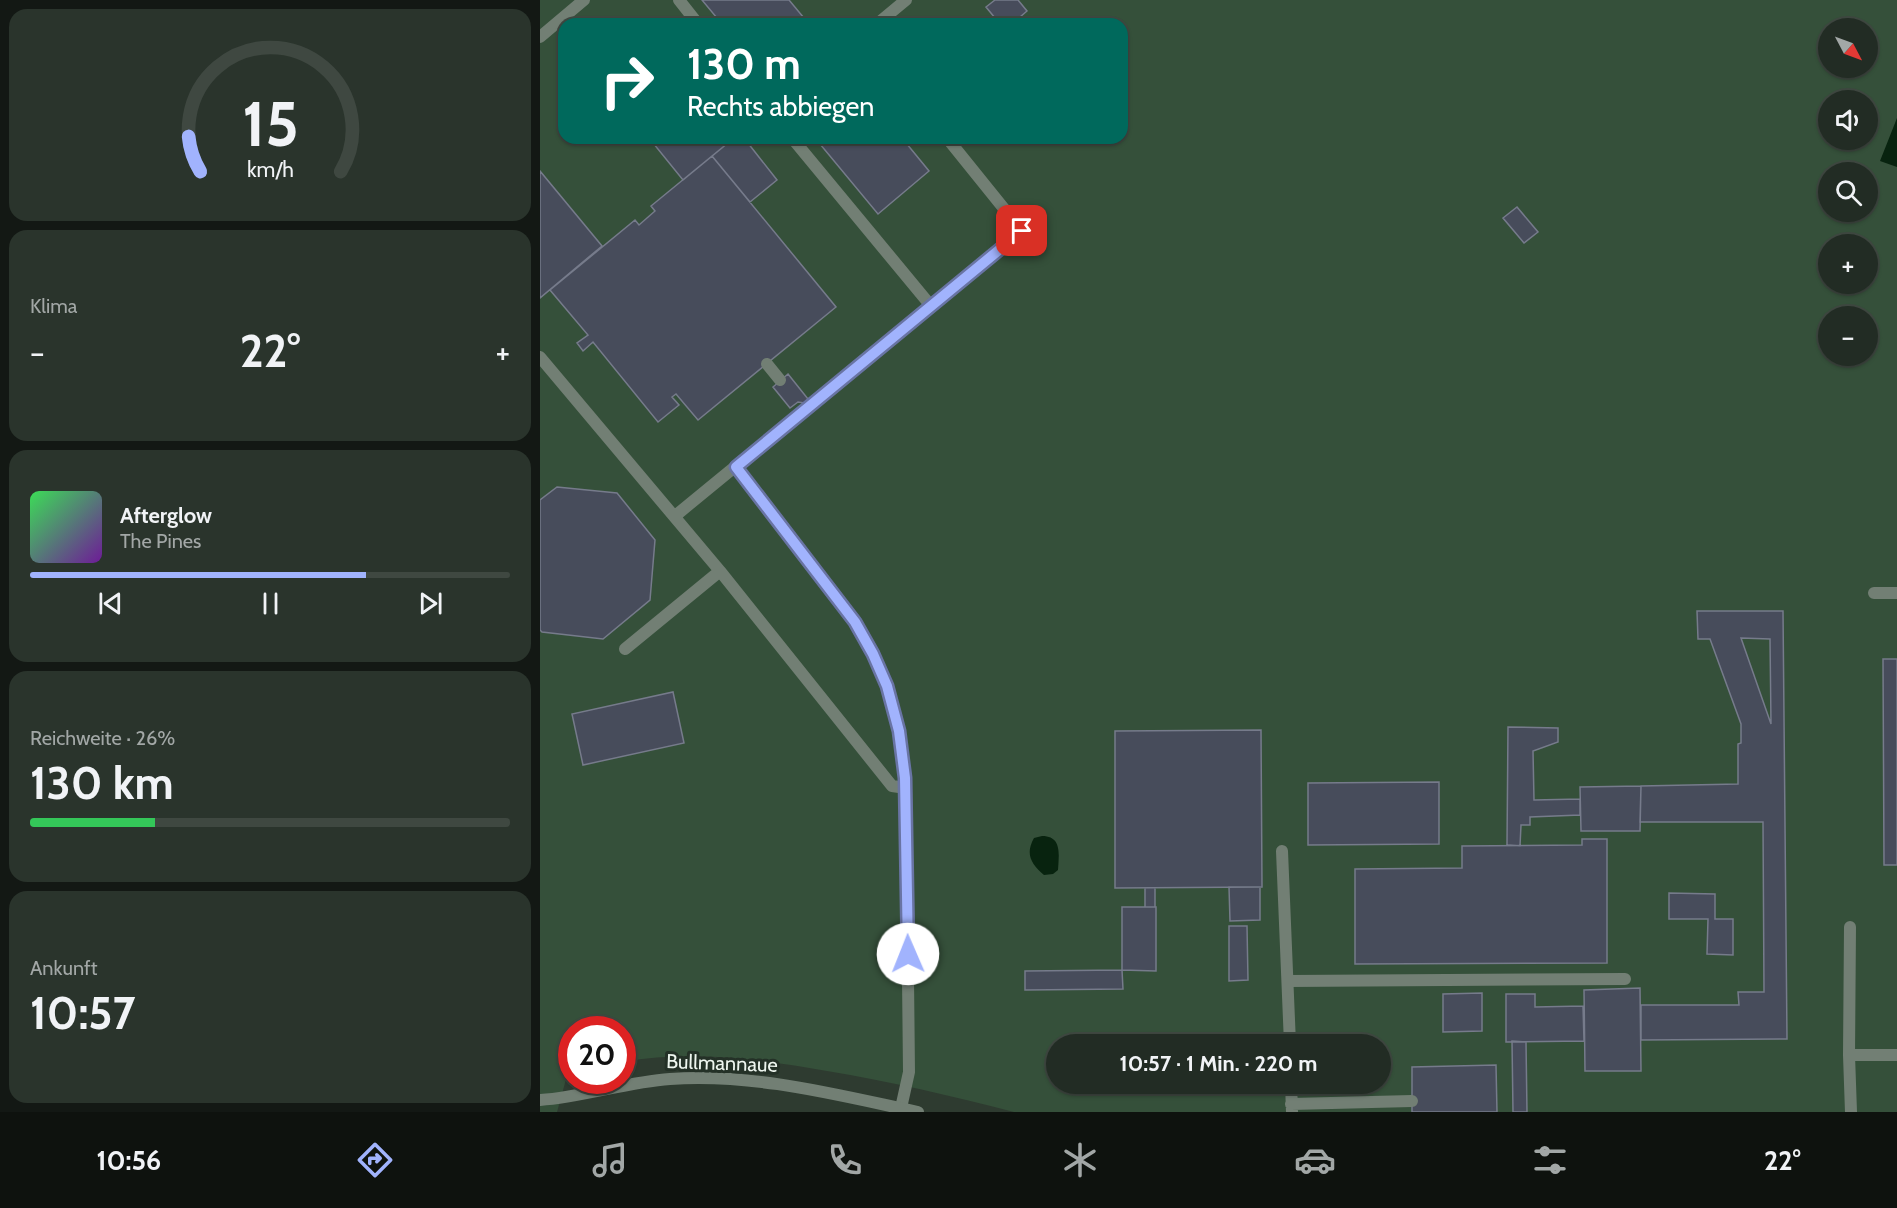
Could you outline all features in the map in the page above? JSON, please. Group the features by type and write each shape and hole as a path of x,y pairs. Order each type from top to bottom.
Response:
{"street":[{"path":"563,18 584,0"},
{"path":"679,0 693,18"},
{"path":"885,18 906,0"},
{"path":"540,37 558,22"},
{"path":"797,144 931,306"},
{"path":"675,516 1022,231 952,144"},
{"path":"540,357 675,516 892,786 906,788"},
{"path":"767,364 780,380"},
{"path":"798,402 812,404"},
{"path":"736,467 846,610 873,654 887,686 899,731 906,788 909,1072 901,1108"},
{"path":"625,649 720,571"},
{"path":"1875,593 1897,592"},
{"path":"1282,851 1290,1034"},
{"path":"1850,927 1851,1112"},
{"path":"1288,981 1625,979"},
{"path":"1849,1055 1897,1055"},
{"name":"Bullmannaue","path":"540,1100 648,1082 716,1078 788,1085 918,1112"},
{"path":"1292,1108 1412,1101"}],"shaded area":[{"path":"540,0 1897,0 1897,1112 1014,1112 897,1084 776,1063 699,1056 636,1060 636,1016 558,1016 558,1094 562,1094 557,1112 540,1112"},
{"path":"1897,118 1897,167 1880,161"},
{"path":"1042,836 1053,839 1058,847 1058,870 1053,874 1044,875 1031,858 1030,849 1034,838"}],"building":[{"path":"702,0 789,0 804,18 717,18"},
{"path":"995,0 1018,0 1027,11 1019,18 995,18 986,7"},
{"path":"654,144 727,144 683,180"},
{"path":"727,144 749,144 777,180 750,202 712,156"},
{"path":"820,144 907,144 929,171 878,214"},
{"path":"712,156 836,307 698,420 676,394 672,397 679,405 658,422 593,342 583,351 577,343 588,335 550,290 635,220 639,225 655,211 651,206"},
{"path":"540,171 602,246 540,298"},
{"path":"1517,207 1538,232 1524,243 1503,218"},
{"path":"788,374 812,404 798,402 790,408 773,387"},
{"path":"557,487 617,493 655,540 650,600 603,639 540,630 540,500"},
{"path":"1697,611 1783,611 1787,1039 1641,1040 1641,1005 1739,1005 1738,992 1764,992 1763,822 1640,822 1641,786 1738,784 1738,744 1741,743 1741,724 1710,639 1698,639","holes":["1741,638 1770,639 1771,724"]},
{"path":"1883,659 1897,659 1897,865 1884,865"},
{"path":"673,692 684,743 583,765 572,714"},
{"path":"1508,727 1558,728 1558,742 1533,751 1534,800 1580,799 1580,815 1530,817 1530,825 1521,825 1520,846 1507,845"},
{"path":"1261,730 1262,887 1115,888 1115,731"},
{"path":"1439,782 1439,844 1308,845 1308,783"},
{"path":"1641,786 1640,831 1581,831 1580,787"},
{"path":"1582,839 1607,839 1607,963 1355,964 1355,869 1462,868 1462,846 1582,845"},
{"path":"1229,887 1260,887 1260,920 1230,921"},
{"path":"1145,888 1155,888 1155,907 1145,907"},
{"path":"1669,893 1715,894 1715,919 1733,919 1733,955 1707,954 1708,919 1669,919"},
{"path":"1122,907 1156,907 1156,971 1122,970"},
{"path":"1229,926 1247,926 1248,980 1229,981"},
{"path":"1122,970 1123,989 1025,990 1025,971"},
{"path":"1640,988 1641,1071 1585,1071 1584,990"},
{"path":"1482,993 1482,1031 1443,1032 1443,994"},
{"path":"1506,994 1535,994 1535,1007 1583,1006 1584,1041 1506,1042"},
{"path":"1512,1041 1526,1042 1527,1112 1513,1112"},
{"path":"1496,1065 1497,1112 1412,1112 1412,1067"}],"route":[{"path":"908,954 906,788 899,731 887,686 855,622 736,467 1022,231"}]}
